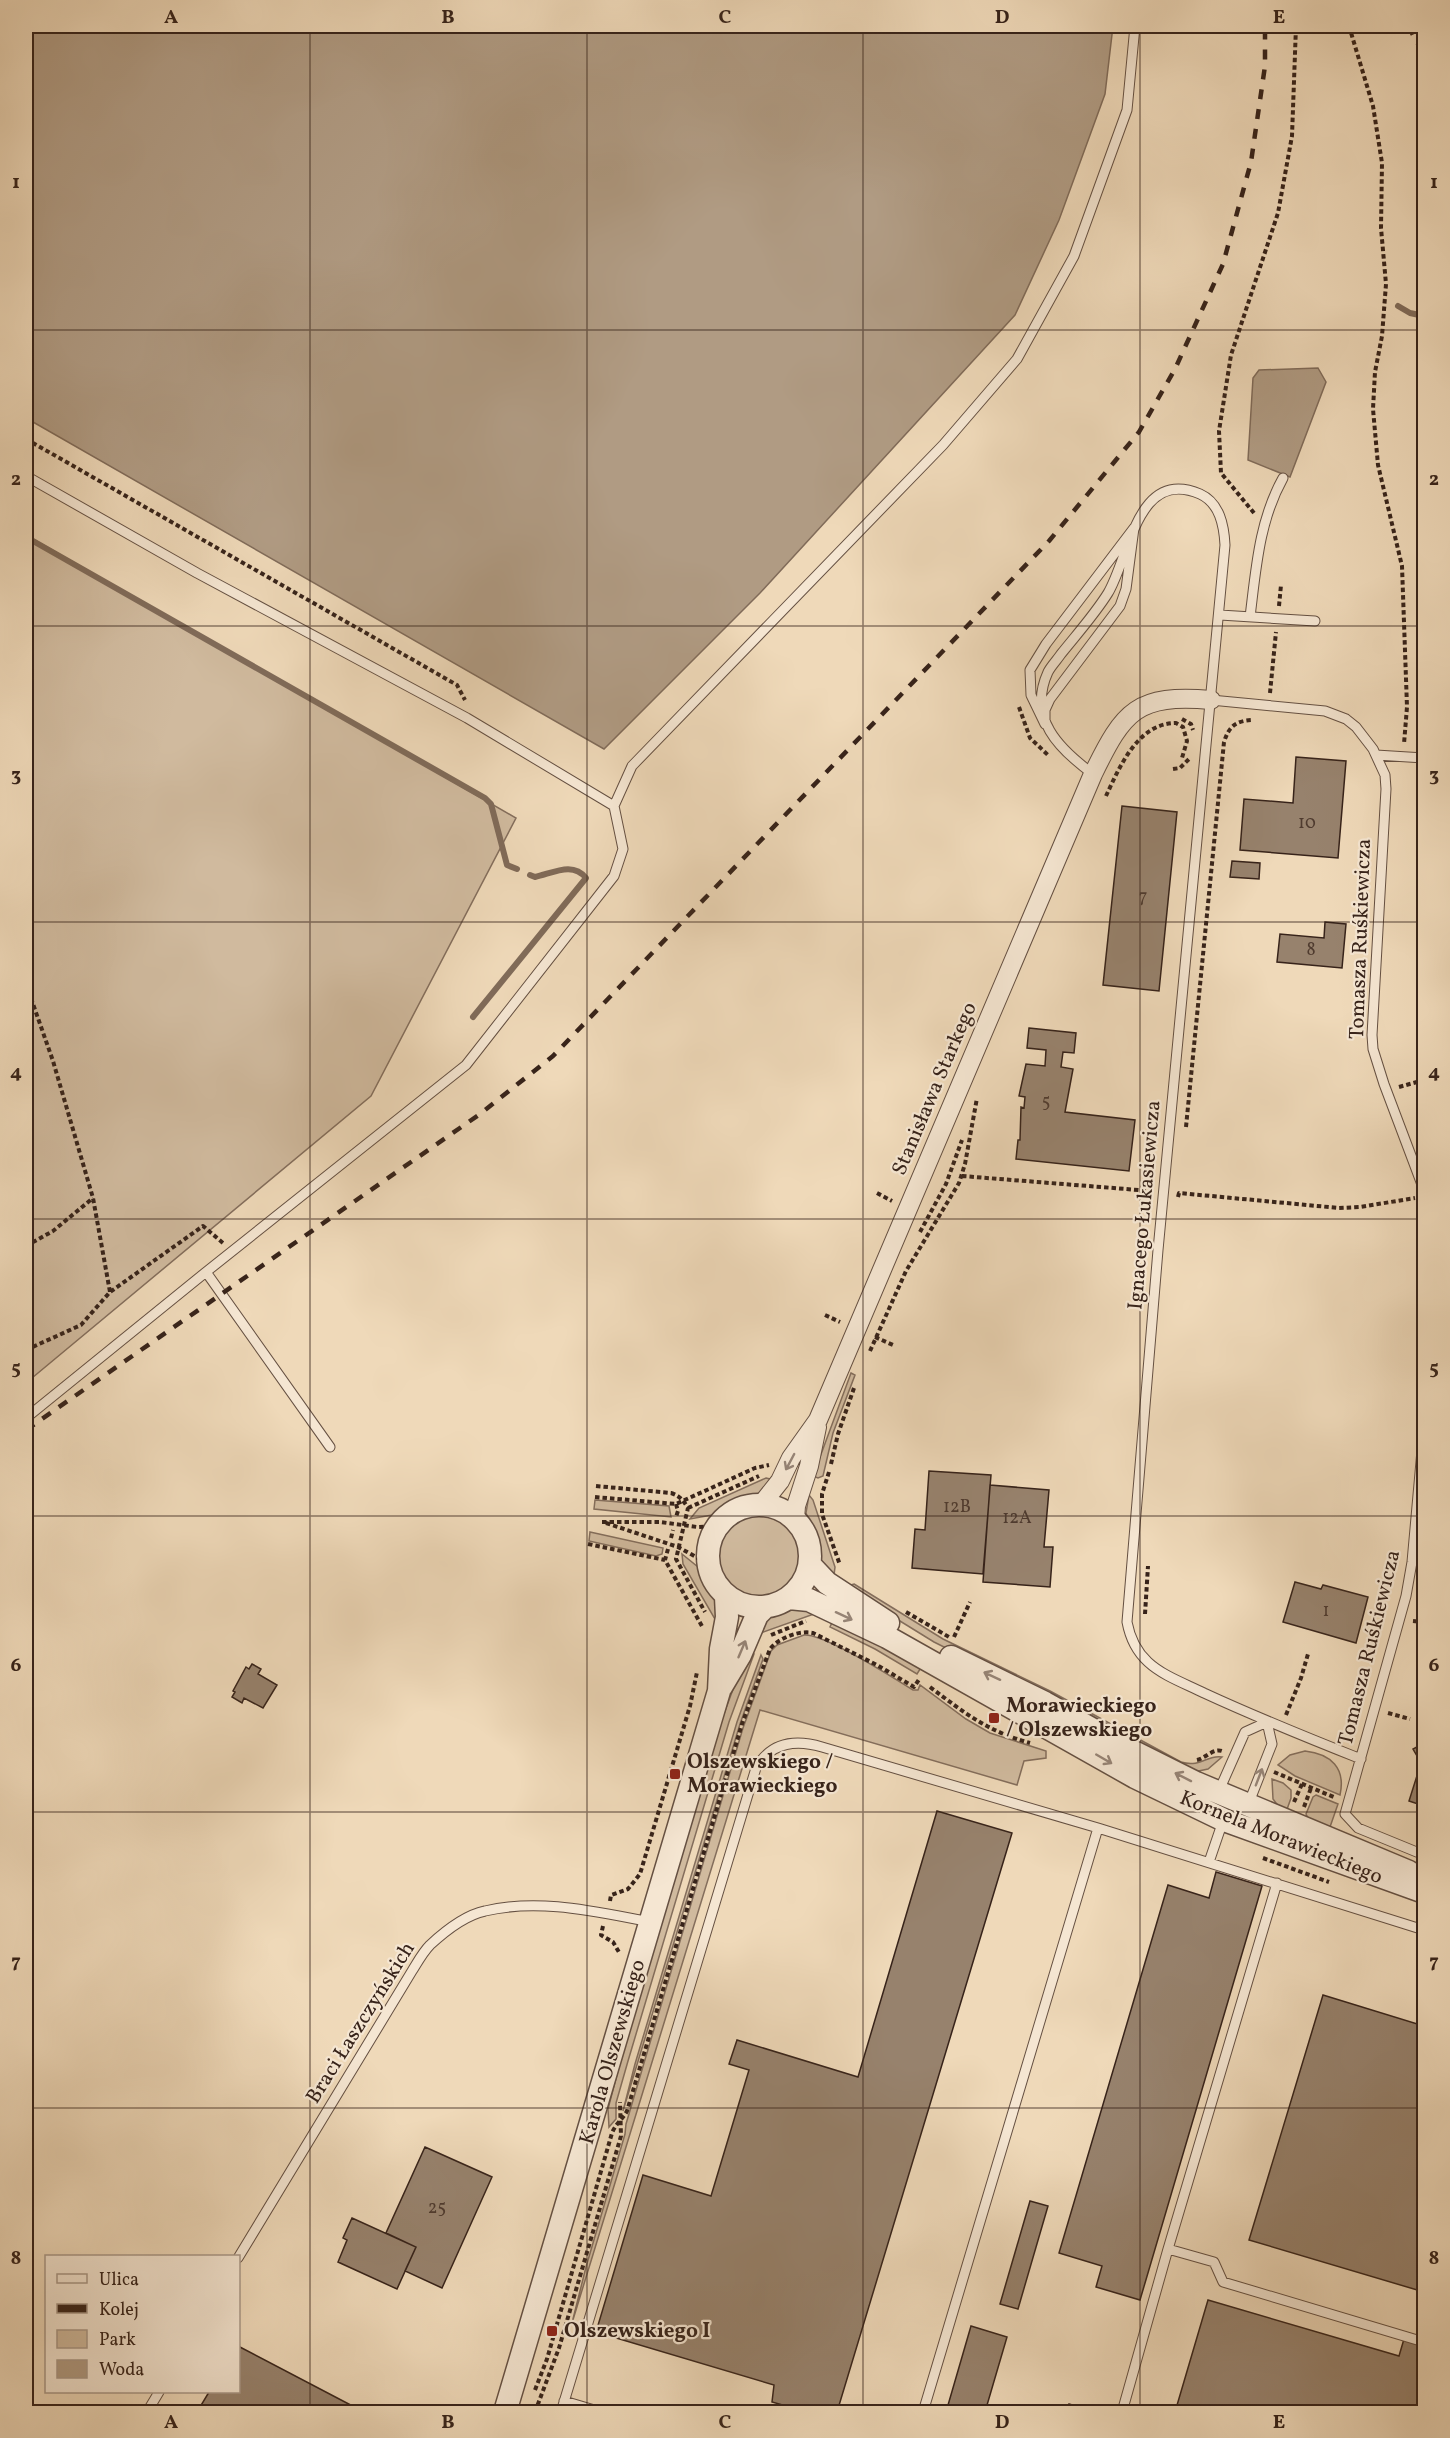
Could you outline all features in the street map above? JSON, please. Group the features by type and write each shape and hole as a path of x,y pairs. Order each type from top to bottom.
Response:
{"street":[{"name":"Stanisława Starkego","path":"818,1420 1109,740 1119,726 1139,709 1168,698 1211,700"},
{"path":"761,1505 780,1481 791,1458 818,1420"},
{"path":"795,1519 796,1506 809,1466 818,1420"},
{"path":"761,1505 779,1509 795,1519 805,1532 810,1548 810,1565 803,1584 789,1598 764,1608 744,1606 726,1597 713,1581 707,1563 709,1543 717,1526 729,1514 744,1507 761,1505"},
{"name":"Kornela Morawieckiego","path":"810,1565 827,1583 903,1632 1045,1702 1229,1808 1425,1892"},
{"name":"Karola Olszewskiego","path":"505,2412 719,1691 721,1649 728,1617 726,1597"},
{"name":"Kornela Morawieckiego","path":"789,1598 809,1600 887,1637 1135,1777 1229,1808 1425,1879"},
{"name":"Karola Olszewskiego","path":"719,1691 740,1655 757,1615 764,1608"}],"lane":[{"path":"26,1418 466,1065 614,876 623,849 614,806 632,766 943,445 1017,359 1074,256 1127,110 1136,26"},
{"path":"26,476 208,579 467,718 614,806"},
{"path":"1250,617 1264,525 1283,478"},
{"name":"Ignacego Łukasiewicza","path":"1134,528 1152,500 1162,492 1176,489 1190,490 1204,496 1215,507 1220,517 1224,538 1220,615 1158,1250 1128,1609 1130,1635 1137,1650 1149,1664 1187,1685 1267,1722 1361,1759"},
{"path":"1045,724 1045,710 1050,699 1120,606 1126,589 1134,528"},
{"path":"1093,774 1058,746 1031,695 1030,670 1046,644 1134,528"},
{"path":"1045,724 1041,709 1041,693 1048,671 1109,592 1134,528"},
{"path":"1220,615 1315,621"},
{"name":"Tomasza Ruśkiewicza","path":"1211,700 1325,711 1346,719 1356,727 1376,755 1385,775 1373,994 1373,1049 1425,1190"},
{"path":"1376,755 1425,758"},
{"path":"206,1272 330,1447"},
{"name":"Tomasza Ruśkiewicza","path":"1348,1803 1408,1584 1425,1428"},
{"path":"1209,1862 1229,1808 1234,1755 1245,1732 1267,1722 1272,1744 1263,1767 1229,1808"},
{"path":"561,2412 756,1768 761,1759 771,1750 782,1745 806,1742 1098,1828 1425,1930"},
{"path":"1348,1803 1345,1814 1348,1820 1358,1828 1425,1855"},
{"path":"923,2412 1098,1828"},
{"path":"1122,2412 1277,1883"},
{"name":"Braci Łaszczyńskich","path":"240,2255 411,1971 429,1947 450,1929 484,1911 525,1907 569,1907 651,1922"},
{"path":"1168,2249 1214,2262 1223,2282 1425,2342"},
{"path":"147,2412 158,2393"},
{"path":"564,2401 602,2412"}],"path":[{"path":"1264,525 1221,473 1219,430 1231,355 1278,213 1292,136 1296,26"},
{"path":"1349,26 1373,106 1382,163 1381,228 1386,284 1382,336 1374,372 1373,409 1378,465 1402,566 1407,707 1404,757"},
{"path":"26,440 457,686 465,701 467,718"},
{"path":"1018,705 1030,738 1054,760"},
{"path":"1173,716 1180,717 1191,724 1194,738"},
{"path":"1105,799 1136,743 1146,732 1168,723 1176,723 1183,727 1187,741 1182,758"},
{"path":"1102,792 1121,754"},
{"path":"1173,769 1180,768 1192,754"},
{"path":"26,984 53,1061 93,1198 110,1292"},
{"path":"1400,1086 1425,1080"},
{"path":"867,1357 906,1271 959,1183 965,1164 979,1091"},
{"path":"1179,1193 1339,1208 1360,1207 1425,1196"},
{"path":"26,1246 53,1231 93,1198"},
{"path":"26,1350 81,1325 110,1292 203,1226 233,1251"},
{"path":"876,1338 893,1345"},
{"path":"825,1486 838,1434 856,1383"},
{"path":"595,1497 676,1504 685,1502 755,1468 777,1466"},
{"path":"688,1508 763,1475"},
{"path":"596,1486 671,1493 679,1496 685,1502 688,1508 676,1559 708,1619"},
{"path":"822,1494 822,1514 843,1571"},
{"path":"676,1504 678,1511 676,1517"},
{"path":"707,1563 678,1547 602,1522 660,1522 717,1526"},
{"path":"671,1538 673,1530"},
{"path":"588,1544 665,1560"},
{"path":"668,1549 665,1560 706,1634"},
{"path":"957,1631 970,1602"},
{"path":"899,1608 962,1643"},
{"path":"769,1636 805,1621 815,1621"},
{"path":"1414,1621 1425,1622"},
{"path":"532,2398 547,2359 612,2133 627,2111 742,1724 768,1653 772,1645 803,1632 821,1636 824,1632"},
{"path":"1280,1727 1301,1678 1308,1654"},
{"path":"1390,1714 1410,1719"},
{"path":"1191,1760 1205,1757 1218,1750 1234,1755"},
{"path":"1263,1767 1348,1803"},
{"path":"1303,1809 1311,1788"},
{"path":"535,2412 559,2348 621,2136 620,2105 623,2095"}],"green space":[{"path":"26,535 516,818 371,1096 26,1383"},
{"path":"851,1373 855,1375 833,1433 823,1476 818,1478 813,1476"},
{"path":"766,1478 774,1480 760,1493 736,1501 712,1515 690,1519 699,1508"},
{"path":"809,1495 813,1500 835,1567 834,1575 821,1561 806,1513"},
{"path":"595,1500 669,1506 671,1517 594,1509"},
{"path":"759,1514 782,1521 794,1533 801,1556 794,1579 782,1591 759,1598 736,1591 724,1579 717,1556 724,1533 736,1521"},
{"path":"590,1532 663,1548 662,1554 656,1556 589,1541"},
{"path":"682,1554 698,1567 718,1602 716,1621 683,1564"},
{"path":"854,1584 943,1639 1050,1691 1181,1762 1194,1763 1212,1757 1222,1757 1208,1769 1194,1772 934,1642 848,1589"},
{"path":"795,1607 814,1614 758,1634 757,1628 771,1615"},
{"path":"834,1618 922,1666 917,1674 875,1649 830,1627"},
{"path":"804,1635 813,1636 842,1648 913,1690 918,1690 920,1685 966,1719 990,1733 1046,1751 1046,1758 1024,1761 1017,1785 760,1710 572,2323 626,2124 743,1728 771,1651 777,1645"},
{"path":"747,1651 754,1654 729,1722 628,2061 616,2103 616,2119 609,2127 608,2109 621,2059 721,1722"},
{"path":"761,1655 763,1659 740,1724 623,2111 737,1722"},
{"path":"1305,1751 1322,1755 1334,1764 1341,1777 1340,1795 1295,1776 1278,1765 1290,1755"},
{"path":"1272,1779 1283,1783 1291,1790 1291,1798 1285,1815 1273,1799"},
{"path":"1316,1795 1338,1804 1330,1827 1308,1818 1306,1814"}],"water":[{"path":"26,26 1113,26 1105,94 1059,220 1015,315 760,593 604,749 26,418"},
{"path":"1318,368 1326,382 1290,477 1248,460 1253,378 1259,370"}],"building":[{"path":"1296,757 1346,761 1338,858 1240,850 1244,799 1293,803"},
{"path":"1122,806 1177,812 1159,991 1103,985"},
{"path":"1232,861 1260,863 1259,879 1230,877"},
{"path":"1325,922 1346,924 1342,968 1277,962 1280,934 1324,938"},
{"path":"1029,1028 1076,1033 1074,1053 1063,1052 1061,1067 1073,1069 1065,1112 1135,1120 1129,1171 1016,1159 1018,1140 1020,1140 1021,1107 1024,1108 1025,1097 1019,1096 1026,1064 1045,1066 1046,1050 1027,1048"},
{"path":"929,1471 991,1475 983,1574 912,1568 915,1529 925,1530"},
{"path":"990,1485 1049,1490 1044,1547 1053,1547 1050,1587 983,1582"},
{"path":"1295,1582 1321,1589 1323,1585 1368,1597 1356,1643 1283,1622"},
{"path":"252,1664 261,1669 258,1674 277,1685 263,1708 244,1698 242,1703 232,1697 246,1667 249,1669"},
{"path":"1424,1743 1424,1806 1409,1801 1421,1763 1413,1749"},
{"path":"937,1811 1012,1833 837,2412 807,2412 772,2402 774,2385 596,2332 643,2175 711,2196 749,2070 729,2064 737,2040 858,2077"},
{"path":"1216,1872 1262,1886 1140,2300 1096,2287 1102,2266 1059,2253 1168,1885 1209,1898"},
{"path":"1323,1995 1424,2026 1424,2292 1249,2240"},
{"path":"425,2147 492,2177 442,2288 405,2271 416,2247 386,2233"},
{"path":"1030,2201 1048,2206 1018,2309 1000,2304"},
{"path":"352,2218 416,2247 397,2289 338,2262 347,2240 343,2238"},
{"path":"1208,2300 1399,2356 1404,2339 1424,2346 1424,2412 1175,2412"},
{"path":"971,2326 1007,2337 985,2412 946,2412"},
{"path":"240,2347 364,2412 197,2412 208,2393 240,2393"},
{"path":"1069,2404 1096,2412 1066,2412"}],"waterway":[{"path":"1398,306 1410,313 1424,316"},
{"path":"26,537 485,798 491,804 507,865 517,869"},
{"path":"473,1017 586,878 581,873 569,869 535,877 530,875"}],"railway":[{"path":"26,1430 480,1114 553,1056 1049,541 1139,432 1175,369 1223,264 1251,162 1265,66 1265,26"},
{"path":"1408,26 1424,55"}],"place":[{"name":"Morawieckiego / Olszewskiego","path":"994,1718"},
{"name":"Olszewskiego / Morawieckiego","path":"675,1774"},
{"name":"Olszewskiego I","path":"552,2331"}]}
